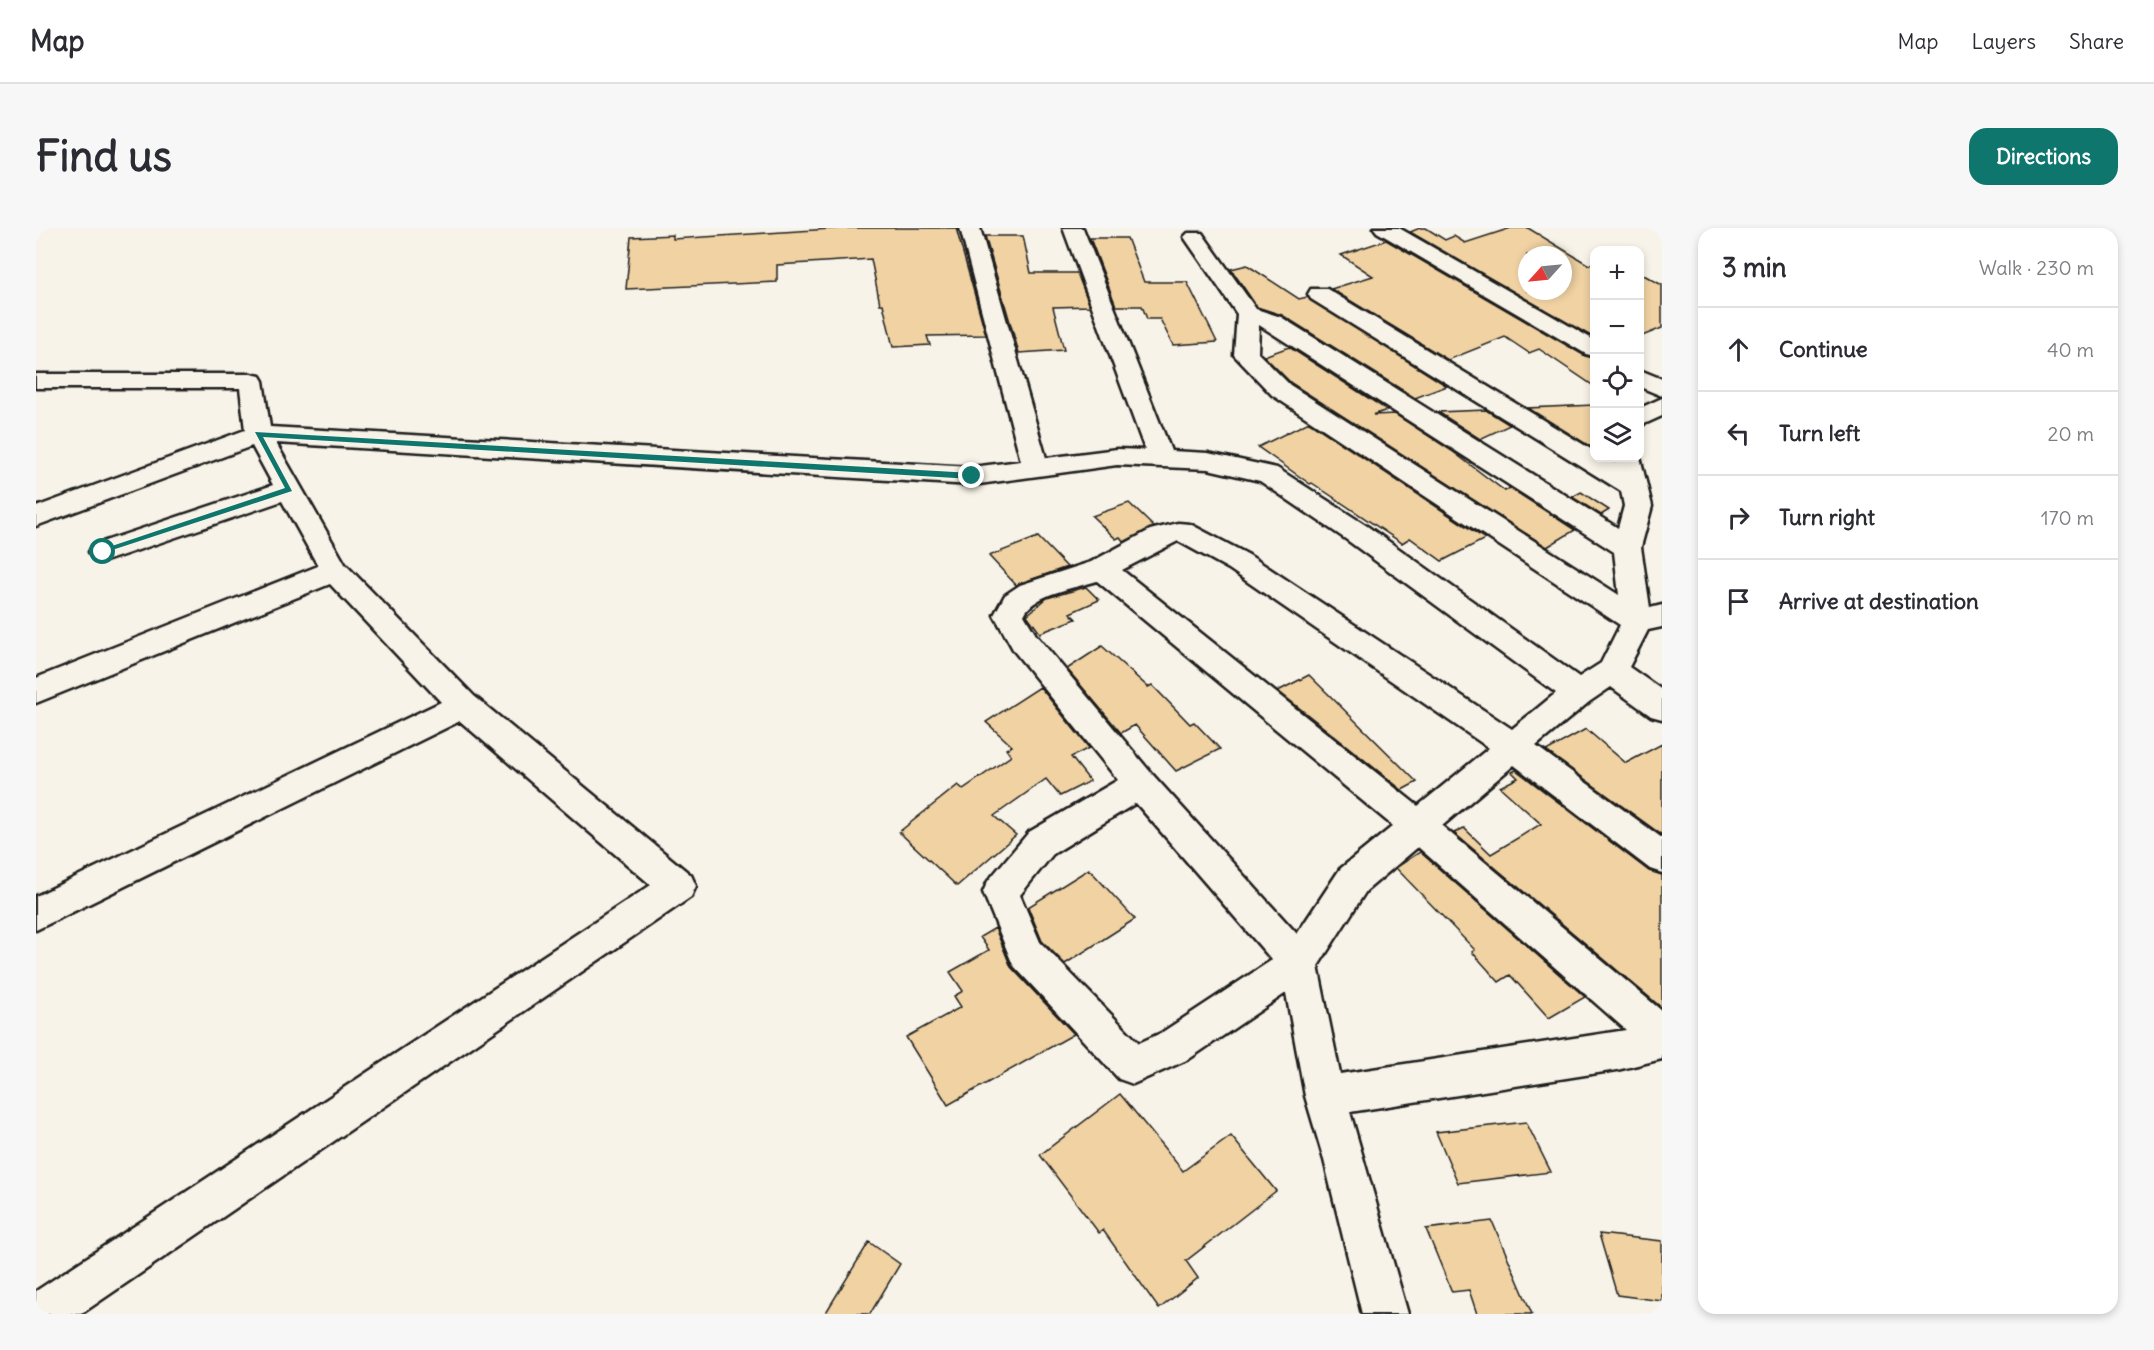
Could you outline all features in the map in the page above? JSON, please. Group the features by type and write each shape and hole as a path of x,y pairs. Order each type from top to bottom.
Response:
{"street":[{"path":"970,228 1036,468"},
{"path":"1073,228 1161,459"},
{"path":"1384,228 1590,348"},
{"path":"1195,237 1248,314 1246,355 1281,390 1650,619"},
{"path":"1319,294 1630,472 1638,506 1627,548 1650,619"},
{"path":"1248,314 1273,322 1627,548"},
{"path":"1644,379 1662,389"},
{"path":"36,381 251,381 258,434 335,571 463,705 678,886 42,1314"},
{"path":"1644,416 1662,406"},
{"path":"36,517 258,434 972,476 1117,457 1208,461 1268,474 1357,533 1578,693"},
{"path":"103,552 289,489"},
{"path":"1385,1314 1345,1160 1325,1095 1299,963 1140,784 1025,643 1009,615 1014,603 1030,592 1101,569 1160,537 1178,532 1190,534 1239,562 1513,747 1662,858"},
{"path":"1101,569 1418,826 1662,1038"},
{"path":"36,692 335,571"},
{"path":"1140,784 1041,843 1001,892 1026,953 1133,1065 1175,1046 1299,963 1353,880 1578,693 1612,670 1650,619"},
{"path":"1612,670 1662,707"},
{"path":"36,914 463,705"},
{"path":"1325,1095 1617,1051 1662,1038"}],"building":[{"path":"846,228 956,228 986,335 927,336 930,345 893,347 883,304 880,304 871,259 777,265 777,282 626,289 631,237 673,235 673,239"},
{"path":"1426,228 1445,240 1454,236 1465,243 1511,228 1528,228 1558,246 1518,246 1518,294 1410,232"},
{"path":"985,236 1023,236 1031,273 1077,273 1090,306 1053,307 1064,350 1019,353"},
{"path":"1090,238 1127,238 1144,282 1187,282 1217,342 1173,345 1160,319 1147,319 1142,306 1116,306"},
{"path":"1386,240 1590,357 1590,383 1539,349 1529,353 1505,337 1448,360 1331,289 1373,276 1341,255"},
{"path":"1572,255 1590,264 1590,336 1528,300 1572,300"},
{"path":"1247,265 1299,299 1307,297 1447,386 1415,398 1282,315 1257,307 1231,269"},
{"path":"1644,275 1662,285 1662,328 1644,335"},
{"path":"1289,347 1387,410 1373,415 1395,414 1452,451 1505,491 1510,488 1575,530 1547,547 1291,383 1264,356"},
{"path":"1590,405 1590,447 1528,408"},
{"path":"1486,410 1510,425 1480,439 1438,412"},
{"path":"1309,422 1485,539 1442,561 1410,538 1402,543 1312,483 1310,484 1258,447"},
{"path":"1581,492 1609,510 1601,515 1572,497"},
{"path":"1129,503 1154,527 1124,542 1120,537 1116,539 1092,516"},
{"path":"1038,537 1067,567 1016,585 989,556"},
{"path":"1086,587 1099,600 1070,613 1076,619 1040,633 1027,615 1047,598"},
{"path":"1102,646 1148,687 1152,685 1190,724 1194,722 1220,749 1176,771 1135,725 1121,733 1067,669"},
{"path":"1309,675 1417,782 1402,790 1278,691"},
{"path":"1040,687 1089,748 1071,757 1090,781 1060,796 1046,779 994,816 1016,835 957,886 899,832 958,785 963,789 1011,756 1006,749 1012,746 986,722"},
{"path":"1586,729 1626,763 1662,744 1662,835 1546,751"},
{"path":"1516,770 1649,871 1662,875 1662,1008 1454,833 1464,828 1491,854 1541,824 1500,787 1518,778 1512,772"},
{"path":"1420,852 1585,997 1549,1018 1510,975 1499,982 1472,952 1475,950 1396,868"},
{"path":"1089,869 1135,919 1065,964 1042,941 1028,907"},
{"path":"995,928 1011,967 1074,1034 948,1105 906,1037 961,1007 954,996 963,991 950,972 989,950 980,937"},
{"path":"1120,1094 1183,1171 1231,1136 1276,1191 1186,1261 1198,1278 1159,1309 1103,1230 1099,1233 1040,1155"},
{"path":"1526,1122 1551,1172 1458,1183 1436,1132"},
{"path":"1492,1221 1532,1314 1477,1314 1469,1290 1452,1292 1426,1229"},
{"path":"1599,1234 1662,1241 1662,1301 1617,1295"},
{"path":"869,1242 900,1264 870,1314 825,1314"}],"route":[{"path":"103,552 289,489 258,434 972,476"}]}
